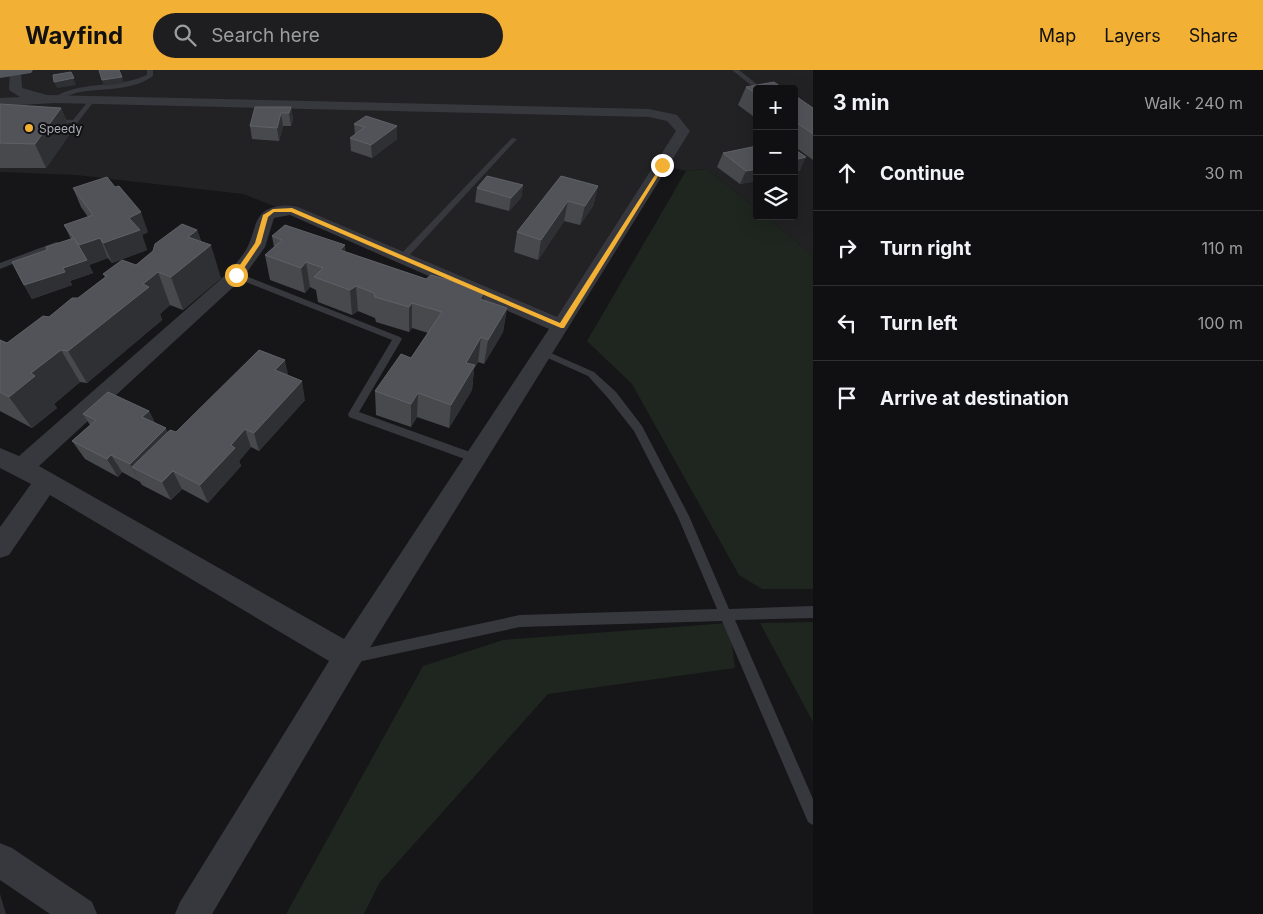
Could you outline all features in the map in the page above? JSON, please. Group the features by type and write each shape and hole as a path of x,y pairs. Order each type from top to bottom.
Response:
{"main road":[{"path":"0,74 21,71"}],"street":[{"path":"21,71 16,90 29,96 55,99"},
{"path":"0,102 55,99 648,112 672,118 683,131 477,460 348,657 192,914"},
{"path":"348,657 11,462 236,275 258,243 265,216 273,211 292,210 561,326"},
{"path":"0,547 46,481"},
{"path":"0,860 80,914"}],"lane":[{"path":"55,99 72,92 125,86 142,81 150,76 150,70"},
{"path":"735,70 755,85"},
{"path":"44,121 75,122 92,100"},
{"path":"403,257 514,139"},
{"path":"0,266 66,241"},
{"path":"236,275 397,340 353,414 477,460"},
{"path":"544,353 591,374 612,395 638,430 684,516 813,817"},
{"path":"348,657 520,621 813,612"}],"shaded area":[{"path":"0,70 813,70 813,255 770,220 798,220 798,85 753,85 753,206 707,169 686,171 662,165 561,326 403,257 243,194 76,175 0,172"},
{"path":"707,169 753,206 753,220 770,220 813,255 813,589 762,589 739,575 632,384 587,341 686,171"},
{"path":"813,622 813,722 760,623"},
{"path":"729,623 735,668 548,694 380,882 364,914 286,914 423,666 503,640"}],"building":[{"path":"99,70 119,70 122,77 102,80"},
{"path":"71,72 74,78 54,82 53,75"},
{"path":"774,82 778,85 757,85"},
{"path":"753,86 753,91 746,87"},
{"path":"798,98 813,108 813,134 798,124"},
{"path":"0,104 61,108 35,144 0,143"},
{"path":"255,107 291,107 289,113 281,113 277,128 250,126"},
{"path":"366,116 397,126 371,145 350,138 365,127 354,124"},
{"path":"753,147 753,170 746,171 723,153"},
{"path":"798,152 806,157 798,159"},
{"path":"487,176 523,185 511,198 477,188"},
{"path":"561,176 598,186 585,206 568,201 541,240 517,232"},
{"path":"107,177 115,187 119,186 141,212 129,218 140,230 103,243 100,238 79,245 64,225 93,215 73,188"},
{"path":"182,224 197,230 188,237 211,245 171,277 158,272 143,284 149,287 68,351 61,350 31,373 35,376 9,397 0,392 0,340 7,343 43,316 49,317 72,298 78,298 107,276 103,274 122,260 136,265 153,251 155,244"},
{"path":"285,225 345,245 340,250 426,279 431,275 485,291 480,299 507,308 488,340 481,337 466,363 475,365 451,405 418,393 411,404 375,391 401,354 411,358 442,312 412,303 409,307 375,297 374,293 356,286 350,290 314,277 323,268 306,262 301,268 265,255 282,240 272,236"},
{"path":"74,238 87,260 63,268 65,272 24,285 12,262 47,250 46,247"},
{"path":"259,350 285,360 275,370 302,381 254,433 245,429 231,445 235,448 200,485 173,471 162,482 132,467 170,430 176,432"},
{"path":"108,392 149,411 142,417 166,428 130,464 111,455 107,459 72,441 96,420 83,414"}],"place":[{"name":"Speedy","path":"29,128"}],"route":[{"path":"236,275 258,243 265,216 273,211 292,210 561,326 662,165"}]}
